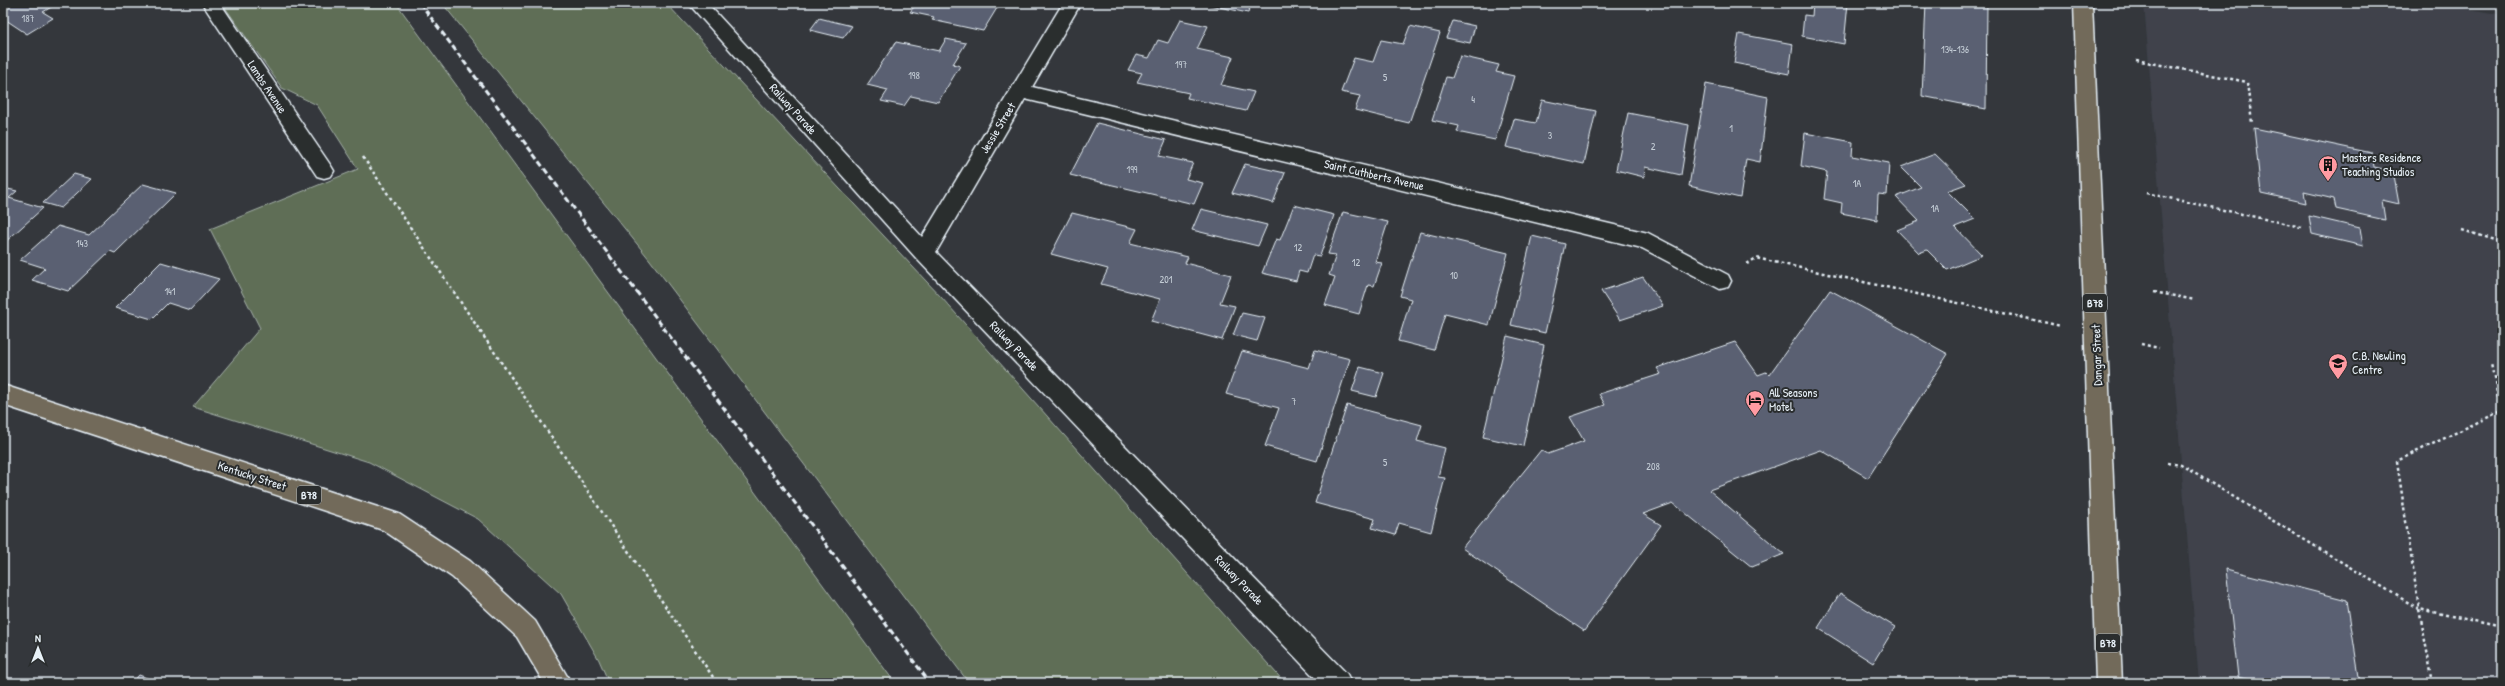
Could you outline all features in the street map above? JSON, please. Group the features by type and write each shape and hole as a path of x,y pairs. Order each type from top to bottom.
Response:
{"main road":[{"name":"Dangar Street","path":"2083,3 2109,683"},
{"name":"Kentucky Street","path":"3,395 391,522 461,570 526,629 558,683"}],"street":[{"name":"Lambs Avenue","path":"211,3 324,171"},
{"name":"Railway Parade","path":"697,3 924,253 1338,683"},
{"name":"Jessie Street","path":"924,253 1072,3"},
{"name":"Saint Cuthberts Avenue","path":"1020,91 1648,241 1720,281"}],"path":[{"path":"2136,60 2247,82 2252,122"},
{"path":"363,157 717,683"},
{"path":"2146,193 2301,227"},
{"path":"2462,230 2502,242"},
{"path":"1756,258 2062,326"},
{"path":"2154,292 2195,300"},
{"path":"2141,344 2159,348"},
{"path":"2433,683 2419,609 2397,461 2501,411 2491,364"},
{"path":"2168,463 2181,465 2419,609 2502,627"},
{"path":"2493,683 2502,677"}],"shaded area":[{"name":"C.B. Newling Centre","path":"2144,3 2437,3 2502,15 2502,683 2199,683"}],"green space":[{"path":"222,3 396,3 895,683 609,683 599,660 561,594 478,519 369,462 193,407 260,328 210,229 358,169 317,105 282,88"},
{"path":"442,3 666,3 941,297 1285,683 969,683 650,260"}],"building":[{"path":"3,3 58,3 43,12 53,18 27,34 3,18"},
{"path":"917,3 1000,3 983,31 932,20 934,17 910,12"},
{"path":"1200,3 1252,3 1248,13"},
{"path":"1813,3 1848,3 1844,44 1802,36 1804,15 1812,16"},
{"path":"1926,3 1987,3 1986,109 1922,96"},
{"path":"819,18 852,26 843,38 810,30"},
{"path":"1180,20 1208,26 1197,49 1233,57 1221,85 1254,92 1246,111 1187,98 1189,93 1137,82 1142,73 1128,70 1136,55 1149,58 1158,40 1168,43"},
{"path":"1453,21 1475,26 1470,43 1446,38"},
{"path":"1410,26 1440,33 1409,123 1355,110 1360,96 1341,92 1354,58 1373,62 1381,40 1403,44"},
{"path":"1739,34 1793,44 1789,74 1734,63"},
{"path":"946,39 966,43 953,64 960,66 938,102 911,96 904,106 881,101 888,90 867,85 896,42 939,51"},
{"path":"1460,56 1499,65 1496,72 1514,76 1495,140 1457,132 1459,126 1432,120 1446,77 1452,78"},
{"path":"1706,84 1768,97 1760,162 1746,159 1740,198 1689,186"},
{"path":"1542,100 1596,111 1584,164 1506,147 1514,119 1536,123"},
{"path":"1628,113 1689,125 1681,175 1645,167 1644,177 1616,170"},
{"path":"1097,123 1166,140 1159,156 1193,163 1186,179 1203,183 1194,204 1070,175"},
{"name":"Masters Residence Teaching Studios","path":"2254,128 2372,153 2374,167 2393,171 2399,204 2382,200 2385,220 2336,209 2334,199 2304,192 2306,203 2261,193"},
{"path":"1805,133 1853,142 1852,156 1889,163 1887,195 1878,194 1877,220 1841,213 1842,203 1824,199 1827,172 1801,166"},
{"path":"1935,154 1966,184 1947,191 1975,219 1955,227 1982,255 1947,270 1927,250 1919,253 1897,230 1919,221 1896,197 1921,187 1901,167"},
{"path":"1245,164 1285,173 1273,203 1232,193"},
{"path":"74,174 92,179 61,208 43,203"},
{"path":"143,184 176,193 115,253 110,251 68,291 32,280 45,268 20,260 58,226 89,235"},
{"path":"3,188 17,191 9,198 43,208 3,244"},
{"path":"1294,205 1334,215 1320,256 1313,255 1307,273 1299,271 1296,281 1262,273 1276,239 1280,240"},
{"path":"1201,209 1267,225 1258,246 1192,230"},
{"path":"1343,212 1388,222 1375,262 1382,263 1374,286 1368,285 1359,314 1325,305 1335,277 1329,275 1336,255 1328,254"},
{"path":"1072,213 1137,229 1130,243 1188,257 1185,263 1231,275 1220,303 1235,306 1222,340 1151,321 1160,299 1101,284 1108,269 1051,254"},
{"path":"2309,216 2360,228 2363,246 2312,234"},
{"path":"1420,232 1508,253 1489,325 1445,314 1434,350 1398,341 1411,299 1400,296"},
{"path":"1532,236 1565,244 1545,333 1511,325"},
{"path":"161,262 219,279 190,310 168,303 152,319 115,308"},
{"path":"1643,277 1663,306 1620,320 1601,291"},
{"path":"1830,290 1948,354 1868,478 1821,450 1709,490 1784,554 1752,567 1673,503 1643,514 1661,525 1584,631 1462,548 1541,450 1548,454 1584,441 1570,417 1605,405 1599,394 1661,374 1657,368 1735,342 1758,375 1766,372 1769,375"},
{"path":"1242,313 1265,318 1257,341 1233,335"},
{"path":"1507,336 1544,345 1523,446 1483,437"},
{"path":"1315,350 1350,359 1317,461 1265,446 1279,408 1226,394 1242,351 1309,368"},
{"path":"1360,367 1384,373 1376,397 1352,391"},
{"path":"1347,405 1422,425 1417,441 1445,448 1438,477 1445,478 1431,532 1399,523 1395,535 1372,528 1375,519 1315,503"},
{"path":"2226,569 2347,600 2360,683 2261,683 2238,677"},
{"path":"1840,593 1895,627 1873,663 1818,628"},
{"path":"139,675 160,683 132,683"}],"railway":[{"path":"420,3 930,683"}],"place":[{"name":"Masters Residence Teaching Studios","path":"2328,182"},
{"name":"C.B. Newling Centre","path":"2338,380"},
{"name":"All Seasons Motel","path":"1755,417"}]}
